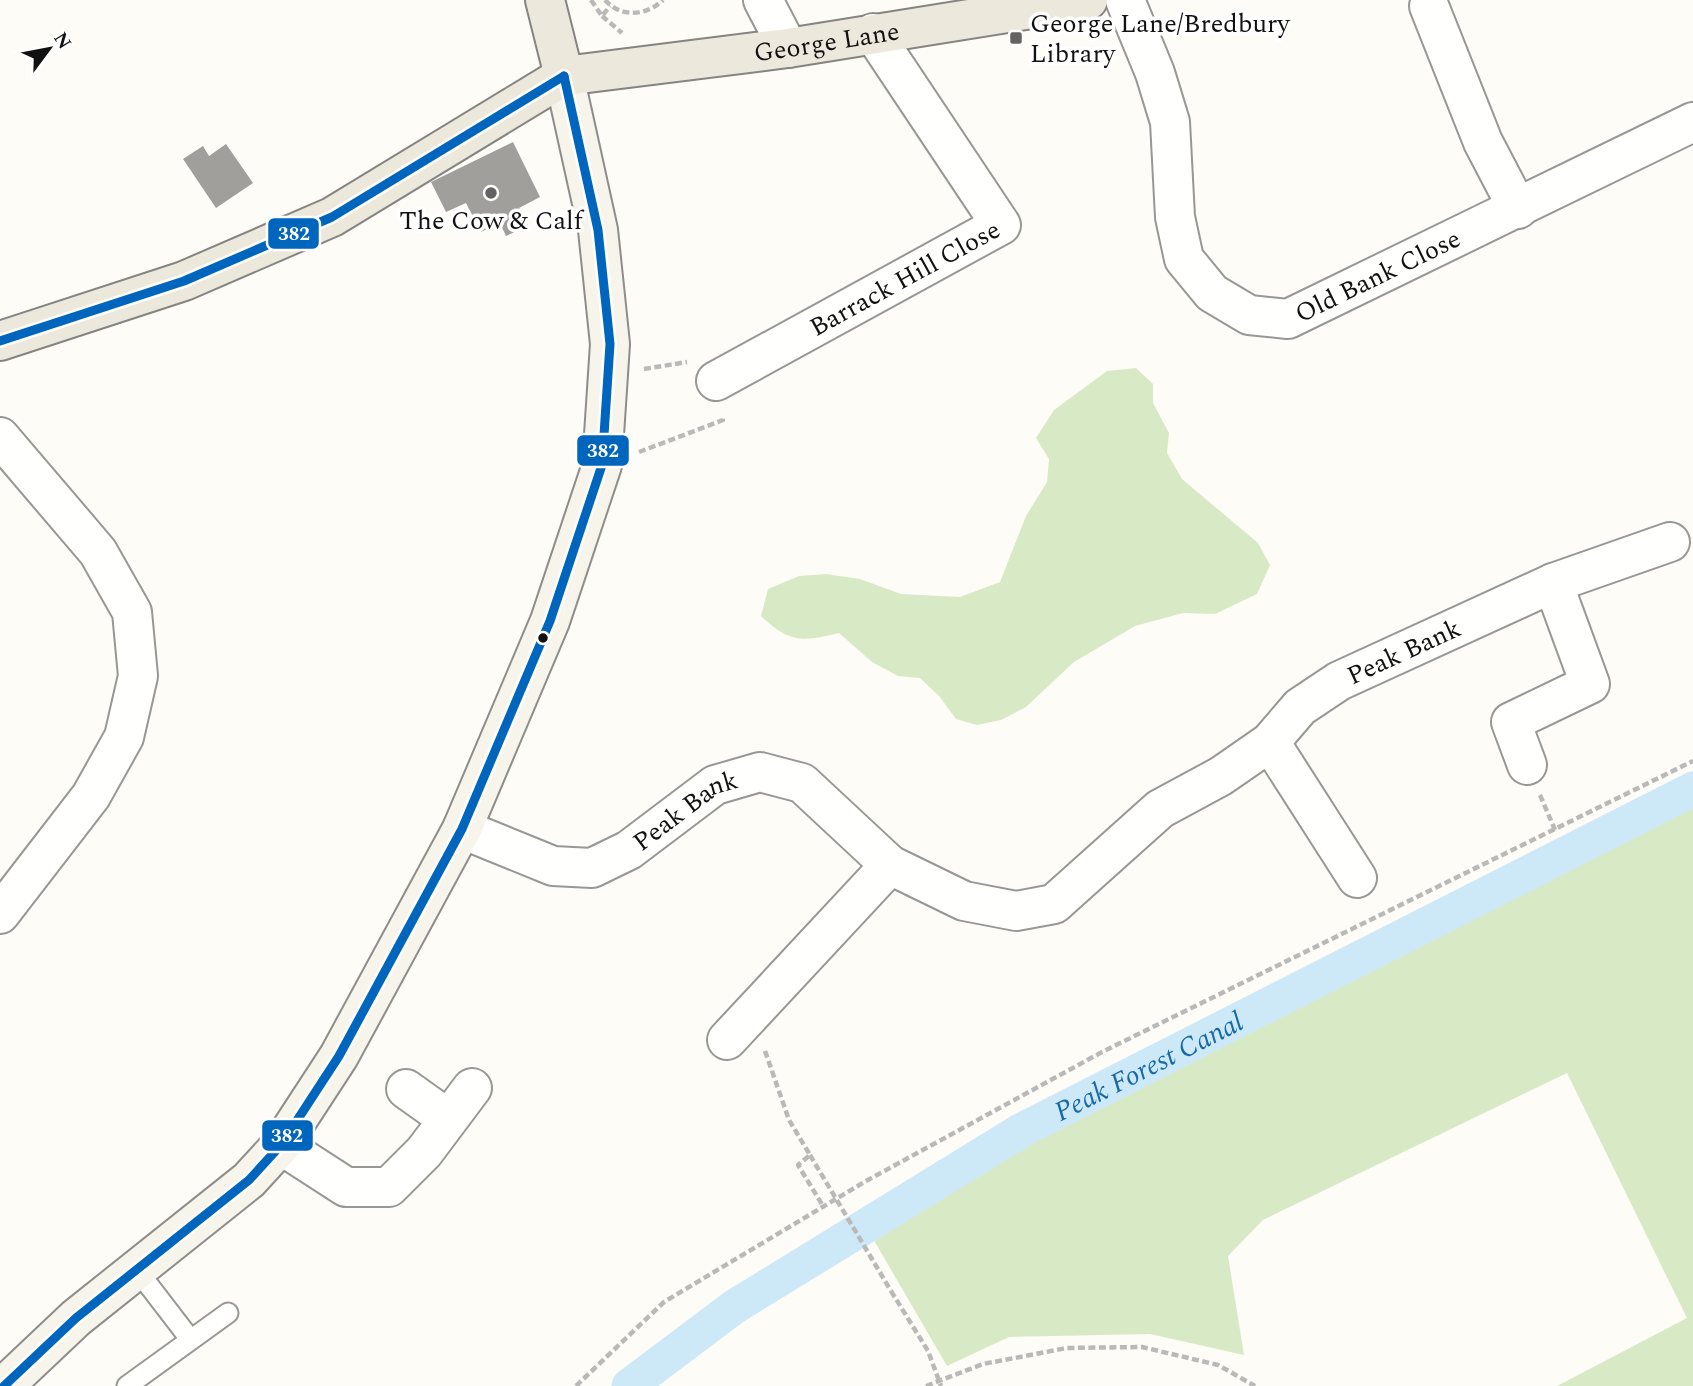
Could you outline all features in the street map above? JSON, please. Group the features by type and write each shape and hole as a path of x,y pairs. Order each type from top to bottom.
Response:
{"main road":[{"path":"4,1386 36,1354 137,1269 249,1180 281,1145 339,1056 462,829 550,621 602,465 610,344 598,230 545,0"},
{"name":"George Lane","path":"564,76 788,48 1088,0"},
{"path":"0,341 184,281 332,217 564,76"}],"street":[{"path":"763,0 788,48"},
{"name":"Old Bank Close","path":"1125,0 1155,73 1170,122 1175,217 1185,259 1212,293 1249,316 1288,319 1693,122"},
{"path":"1429,6 1483,142 1518,209"},
{"name":"Barrack Hill Close","path":"715,379 1001,225 873,33"},
{"path":"0,437 98,552 132,612 138,676 124,737 91,796 0,914"},
{"name":"Peak Bank","path":"462,829 554,866 592,868 629,850 715,785 760,772 802,783 890,865 964,901 1016,911 1054,904 1160,809 1221,776 1270,742 1300,707 1339,681 1553,583 1670,542"},
{"path":"1527,765 1511,722 1590,684 1553,583"},
{"path":"1270,742 1357,878"},
{"path":"740,1027 890,865"},
{"path":"281,1145 346,1187 389,1187 424,1152 472,1088"},
{"path":"406,1089 448,1119"}],"lane":[{"path":"137,1269 190,1339"},
{"path":"127,1386 228,1313"}],"path":[{"path":"591,0 602,16 610,6"},
{"path":"605,0 610,6 628,13 647,11 663,0"},
{"path":"602,465 723,420 715,379 695,360 608,375"},
{"path":"576,1386 664,1302 822,1206 1102,1052 1693,761"},
{"path":"740,1027 789,1120 928,1351 942,1384"},
{"path":"810,1155 798,1165 822,1206"},
{"path":"926,1386 942,1384 984,1364 1067,1348 1142,1347 1218,1365 1255,1386"}],"green space":[{"path":"1136,368 1153,384 1153,403 1169,433 1167,453 1182,479 1258,543 1270,565 1257,594 1215,614 1183,613 1135,626 1074,662 1026,707 1001,720 977,725 956,719 939,696 920,678 898,676 872,662 839,633 815,638 797,638 780,631 761,616 768,589 799,576 826,574 860,579 901,594 960,597 1000,582 1026,516 1047,482 1049,459 1036,438 1054,410 1107,371"},
{"path":"1693,808 1693,1386 1557,1386 1687,1318 1567,1073 1263,1220 1228,1256 1244,1355 1150,1334 1009,1337 947,1366 872,1237 1034,1140"}],"building":[{"path":"513,142 540,197 519,208 528,226 506,236 500,223 481,232 466,203 446,212 431,182"},
{"path":"226,144 253,183 216,208 183,159 203,146 209,156"}],"waterway":[{"name":"Peak Forest Canal","path":"629,1386 734,1307 1022,1130 1693,789"}],"transit line":[{"name":"382","path":"0,341 184,281 332,217 564,76"},
{"name":"382","path":"4,1386 76,1318 249,1180 281,1145 339,1056 462,829 550,621 602,465 610,344 598,230 564,76"}],"place":[{"name":"George Lane/Bredbury Library","path":"1016,38"},
{"name":"The Cow & Calf","path":"491,193"}]}
